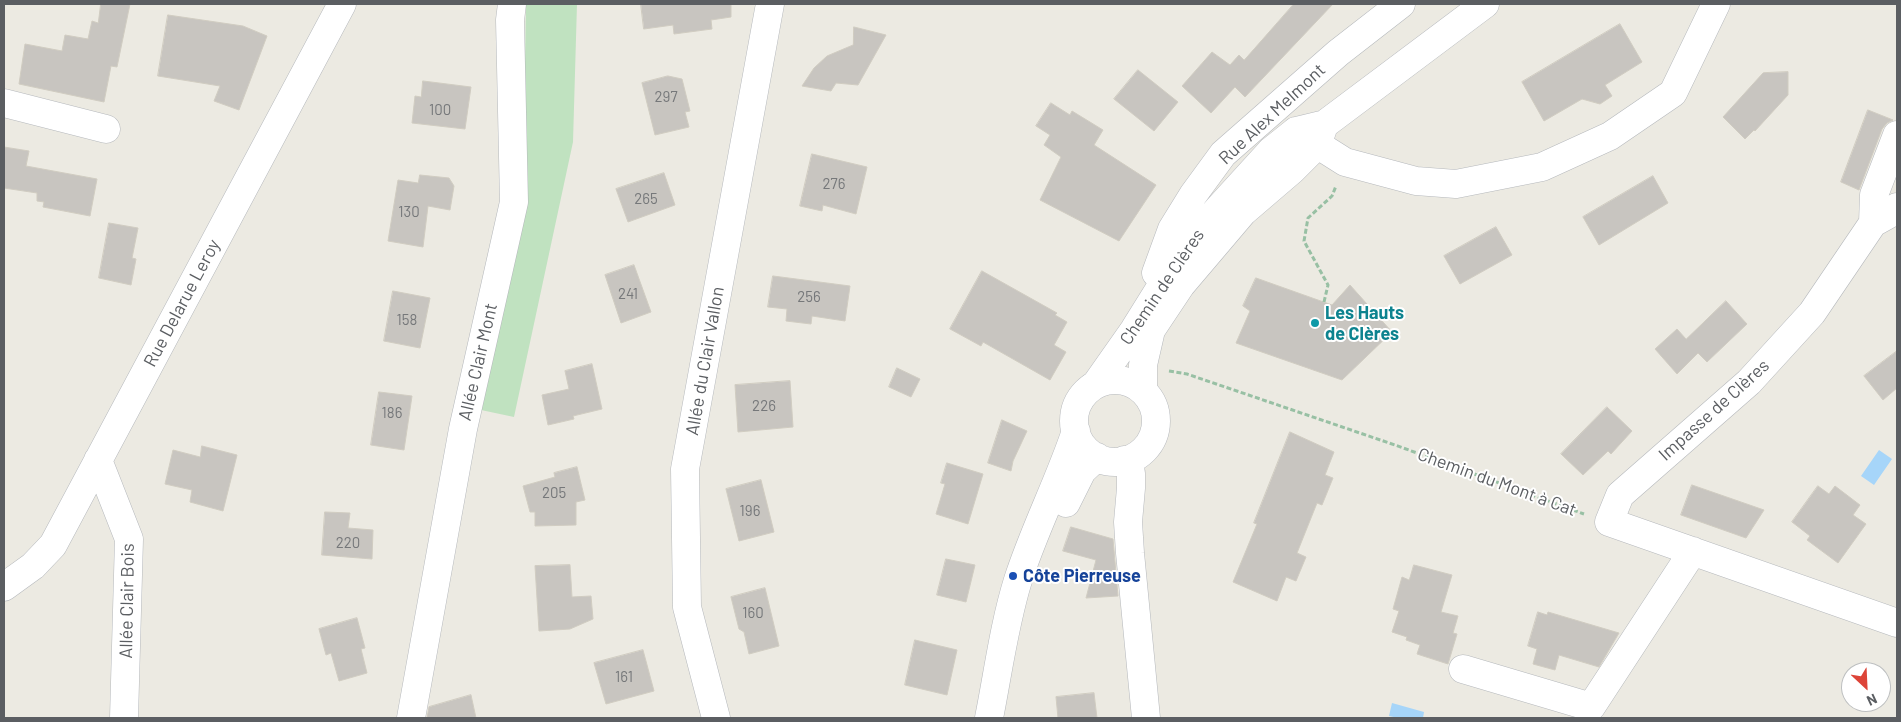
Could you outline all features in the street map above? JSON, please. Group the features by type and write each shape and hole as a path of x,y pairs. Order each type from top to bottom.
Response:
{"street":[{"name":"Rue Delarue Leroy","path":"4,587 33,566 53,545 342,4"},
{"name":"Allée Clair Mont","path":"411,718 464,429 514,202 510,20 512,4"},
{"name":"Allée du Clair Vallon","path":"716,718 686,607 685,469 770,4"},
{"name":"Rue Alex Melmont","path":"1156,273 1172,229 1193,195 1224,154 1338,53 1401,4"},
{"name":"Chemin de Clères","path":"1096,384 1134,330 1187,245 1271,151 1312,133 1485,4"},
{"path":"1312,133 1345,162 1416,182 1456,184 1542,167 1610,136 1673,93 1716,4"},
{"path":"4,103 106,129"},
{"name":"Chemin de Clères","path":"1143,390 1143,365 1152,330 1181,284 1243,212 1292,170 1312,133"},
{"path":"1873,223 1874,196 1897,135"},
{"name":"Impasse de Clères","path":"1609,522 1620,495 1749,382 1812,313 1873,223 1891,213 1897,207"},
{"path":"989,718 1007,624 1018,581 1066,461 1076,431 1076,409 1084,395 1096,384 1108,380 1120,380 1132,383 1143,390 1152,402 1156,416 1155,431 1149,444 1138,454 1115,462 1097,457 1081,444 1076,431"},
{"path":"1008,718 1032,585 1042,556 1074,485 1082,471 1097,457"},
{"name":"Allée Clair Bois","path":"98,460 129,539 124,718"},
{"path":"1124,460 1131,473 1132,488 1128,522 1146,718"},
{"path":"1609,522 1897,623"},
{"path":"1463,668 1591,707 1693,551"}],"path":[{"path":"1324,302 1328,285 1304,241 1308,218 1332,196 1345,162"},
{"name":"Chemin du Mont à Cat","path":"1302,413 1395,445 1570,510 1609,522"}],"green space":[{"path":"526,4 577,4 573,142 514,417 481,410 523,180"}],"water":[{"path":"1879,450 1892,459 1874,485 1861,476"},
{"path":"1392,703 1424,712 1423,718 1389,716"}],"building":[{"path":"101,4 130,4 117,67 111,66 104,102 19,84 25,44 62,51 65,35 88,39 92,21 98,23"},
{"path":"641,4 731,4 731,17 711,20 712,29 674,34 673,25 644,29"},
{"path":"1294,4 1333,4 1245,97 1235,87 1211,113 1182,86 1212,52 1230,65 1239,55 1244,60"},
{"path":"168,15 243,26 267,36 239,110 214,101 220,86 158,76"},
{"path":"1620,24 1642,62 1605,85 1612,96 1600,104 1582,99 1544,121 1522,82"},
{"path":"854,27 886,35 858,85 836,83 831,91 802,86 814,68 827,56 853,45"},
{"path":"1138,70 1178,102 1154,131 1114,99"},
{"path":"1788,72 1788,95 1755,131 1745,139 1723,117 1763,73"},
{"path":"668,76 682,79 690,111 685,112 689,127 655,135 642,83"},
{"path":"423,81 471,87 465,129 412,123 415,96 421,97"},
{"path":"1051,103 1070,115 1072,111 1103,130 1094,145 1156,185 1119,241 1040,200 1061,157 1044,145 1050,135 1036,126"},
{"path":"1868,110 1893,120 1882,129 1859,190 1841,182"},
{"path":"4,147 29,151 26,166 97,179 90,216 43,207 44,202 37,201 37,193 4,188"},
{"path":"812,154 867,167 856,214 823,205 822,211 800,206"},
{"path":"664,173 675,205 628,222 616,189"},
{"path":"420,175 449,178 454,186 450,210 428,206 423,247 388,241 398,180 418,183"},
{"path":"1653,176 1668,203 1599,245 1583,217"},
{"path":"109,223 138,228 132,258 136,259 131,285 99,278"},
{"path":"1496,227 1512,255 1460,284 1444,256"},
{"path":"634,265 651,312 621,323 605,275"},
{"path":"982,271 1057,313 1055,315 1067,322 1054,345 1066,352 1050,380 983,342 981,346 950,329"},
{"path":"773,276 850,286 845,321 812,316 811,324 786,321 787,309 768,307"},
{"name":"Les Hauts de Clères","path":"1256,278 1332,305 1350,285 1392,332 1342,380 1236,343 1250,311 1243,306"},
{"path":"393,291 430,298 420,348 384,341"},
{"path":"1726,301 1747,324 1707,362 1698,353 1677,374 1655,349 1677,329 1686,339"},
{"path":"1897,351 1897,388 1883,400 1864,376"},
{"path":"592,364 602,409 573,416 574,419 548,425 542,395 569,389 565,371"},
{"path":"897,368 920,379 911,397 889,387"},
{"path":"790,381 793,427 738,432 735,385"},
{"path":"379,392 412,396 404,450 371,445"},
{"path":"1607,407 1632,431 1611,454 1608,451 1583,475 1561,454"},
{"path":"1002,420 1027,431 1013,461 1011,471 988,463"},
{"path":"1290,432 1334,452 1325,475 1333,478 1322,505 1317,503 1297,553 1306,557 1296,581 1286,577 1277,601 1233,582 1257,524 1254,523"},
{"path":"202,446 237,455 223,511 190,502 192,490 165,484 173,450 200,457"},
{"path":"947,463 983,474 968,524 936,514 945,484 941,483"},
{"path":"577,467 585,500 576,502 576,525 535,526 535,512 530,512 523,486 555,477 554,473"},
{"path":"761,480 774,532 739,541 726,489"},
{"path":"1692,485 1764,510 1746,538 1681,515"},
{"path":"1818,486 1829,494 1835,486 1860,505 1853,515 1866,524 1838,563 1807,540 1810,536 1792,522"},
{"path":"325,512 350,513 348,528 373,530 372,559 322,555"},
{"path":"1071,527 1113,539 1118,596 1086,598 1096,560 1063,551"},
{"path":"946,559 975,565 966,602 937,595"},
{"path":"570,565 572,597 591,596 593,619 570,629 539,631 535,566"},
{"path":"1414,565 1452,575 1441,612 1458,616 1453,633 1457,634 1448,664 1417,654 1420,645 1406,640 1407,637 1392,632 1399,611 1393,609 1402,577 1409,580"},
{"path":"765,588 779,646 749,654 744,632 739,629 731,597"},
{"path":"1538,612 1547,615 1548,612 1619,633 1599,667 1559,655 1555,670 1533,664 1537,649 1528,646"},
{"path":"357,618 365,648 361,649 367,673 339,681 331,653 326,655 319,629"},
{"path":"915,640 957,650 947,695 905,685"},
{"path":"643,650 654,691 606,704 594,663"},
{"path":"1094,693 1097,718 1058,718 1056,697"},
{"path":"471,695 476,718 427,718 429,707"}],"place":[{"name":"Les Hauts de Clères","path":"1315,323"},
{"name":"Côte Pierreuse","path":"1013,576"}]}
